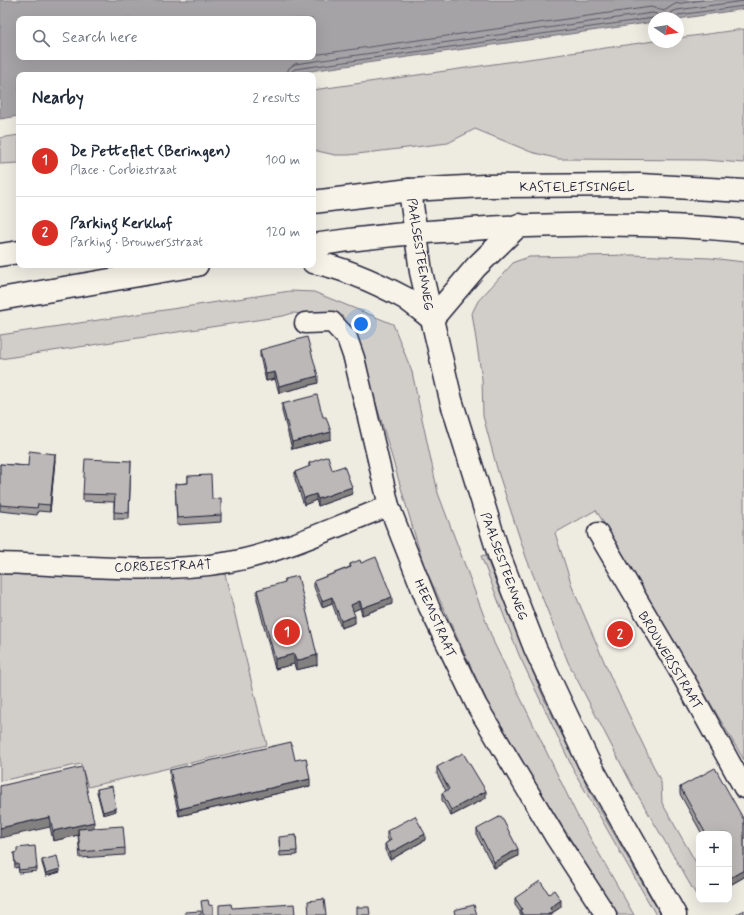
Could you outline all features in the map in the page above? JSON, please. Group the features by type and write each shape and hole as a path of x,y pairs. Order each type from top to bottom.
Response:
{"main road":[{"name":"KASTELETSINGEL","path":"316,202 410,190 484,186 640,186 744,191"},
{"name":"PAALSESTEENWEG","path":"410,190 421,272 458,427 500,558 535,648 588,761 675,915"},
{"path":"316,245 415,232 519,225 607,224 702,227 744,231"},
{"path":"316,263 351,274 405,298 432,319 476,267 519,225"},
{"path":"0,255 16,252"},
{"path":"0,299 180,268"}],"street":[{"name":"HEEMSTRAAT","path":"305,323 332,322 347,338 354,358 389,506 428,607 477,706 556,838 606,915"},
{"name":"CORBIESTRAAT","path":"0,563 151,568 229,562 260,555 389,506"},
{"name":"BROUWERSSTRAAT","path":"598,533 687,685 744,788"}],"shaded area":[{"path":"744,29 744,163 704,160 559,159 531,152 475,129 448,143 349,155 335,155 316,151 316,90 648,42 648,48 684,48 684,37"},
{"path":"16,135 16,163 0,164 0,138"},
{"path":"632,255 710,258 744,262 744,760 596,510 555,533 573,589 612,680 661,782 662,803 696,863 696,895 633,787 568,662 526,557 498,472 483,416 482,379 472,313 478,301 514,262 529,257"},
{"path":"290,291 314,292 393,324 412,372 438,493 494,643 576,813 634,915 618,915 495,719 424,566 360,349 317,315 293,313 283,316 0,359 0,335"},
{"path":"485,555 545,701 595,801 661,915 656,915 575,773 519,655 481,556"},
{"path":"0,574 142,578 225,574 267,745 88,787 81,764 0,781"}],"water":[{"path":"0,0 744,0 744,9 684,18 684,12 648,12 648,23 303,72 16,72 16,116 0,119"}],"building":[{"path":"307,337 318,376 279,386 275,372 266,374 260,350"},
{"path":"317,395 323,417 326,417 331,432 292,442 282,404"},
{"path":"29,451 55,454 50,505 38,504 37,508 0,505 0,464 28,466"},
{"path":"328,456 332,470 344,466 352,487 318,499 316,494 304,498 295,472 310,466 309,463"},
{"path":"85,459 131,461 129,513 114,512 115,495 83,494"},
{"path":"211,475 212,499 221,498 221,515 177,518 175,484 188,483 188,476"},
{"path":"376,557 392,597 362,608 360,601 351,605 355,616 341,621 332,597 322,601 314,581 351,567 350,564 360,560 361,563"},
{"path":"298,576 317,655 296,661 294,654 275,659 257,590 285,582 285,579"},
{"path":"291,742 295,760 306,758 310,779 179,809 170,770"},
{"path":"463,753 486,791 451,810 442,793 449,789 437,767"},
{"path":"82,767 94,822 53,831 50,817 0,828 0,786"},
{"path":"715,768 744,820 744,870 732,877 732,831 704,831 680,787"},
{"path":"112,786 116,808 103,812 97,789"},
{"path":"415,816 425,834 390,853 385,844 391,840 387,831"},
{"path":"501,816 518,849 494,862 477,829"},
{"path":"123,826 125,848 80,852 78,829"},
{"path":"296,835 297,851 280,852 279,837"},
{"path":"35,846 37,868 19,870 18,864 15,864 14,853 17,852 17,848"},
{"path":"57,856 60,869 46,873 42,860"},
{"path":"540,881 549,894 554,890 561,900 550,908 552,912 547,915 523,915 520,910 522,909 515,898"},
{"path":"324,899 326,915 309,915 308,901"},
{"path":"208,900 209,905 213,906 213,915 203,915 201,901"},
{"path":"231,904 232,908 294,904 295,915 219,915 219,905"},
{"path":"474,905 477,915 455,915 454,910"},
{"path":"357,907 369,907 370,915 357,915"},
{"path":"744,910 744,915 736,915"},
{"path":"201,911 201,915 185,915 185,912"}],"place":[{"name":"De Petteflet (Beringen)","path":"287,632"},
{"name":"Parking Kerkhof","path":"620,634"}]}
